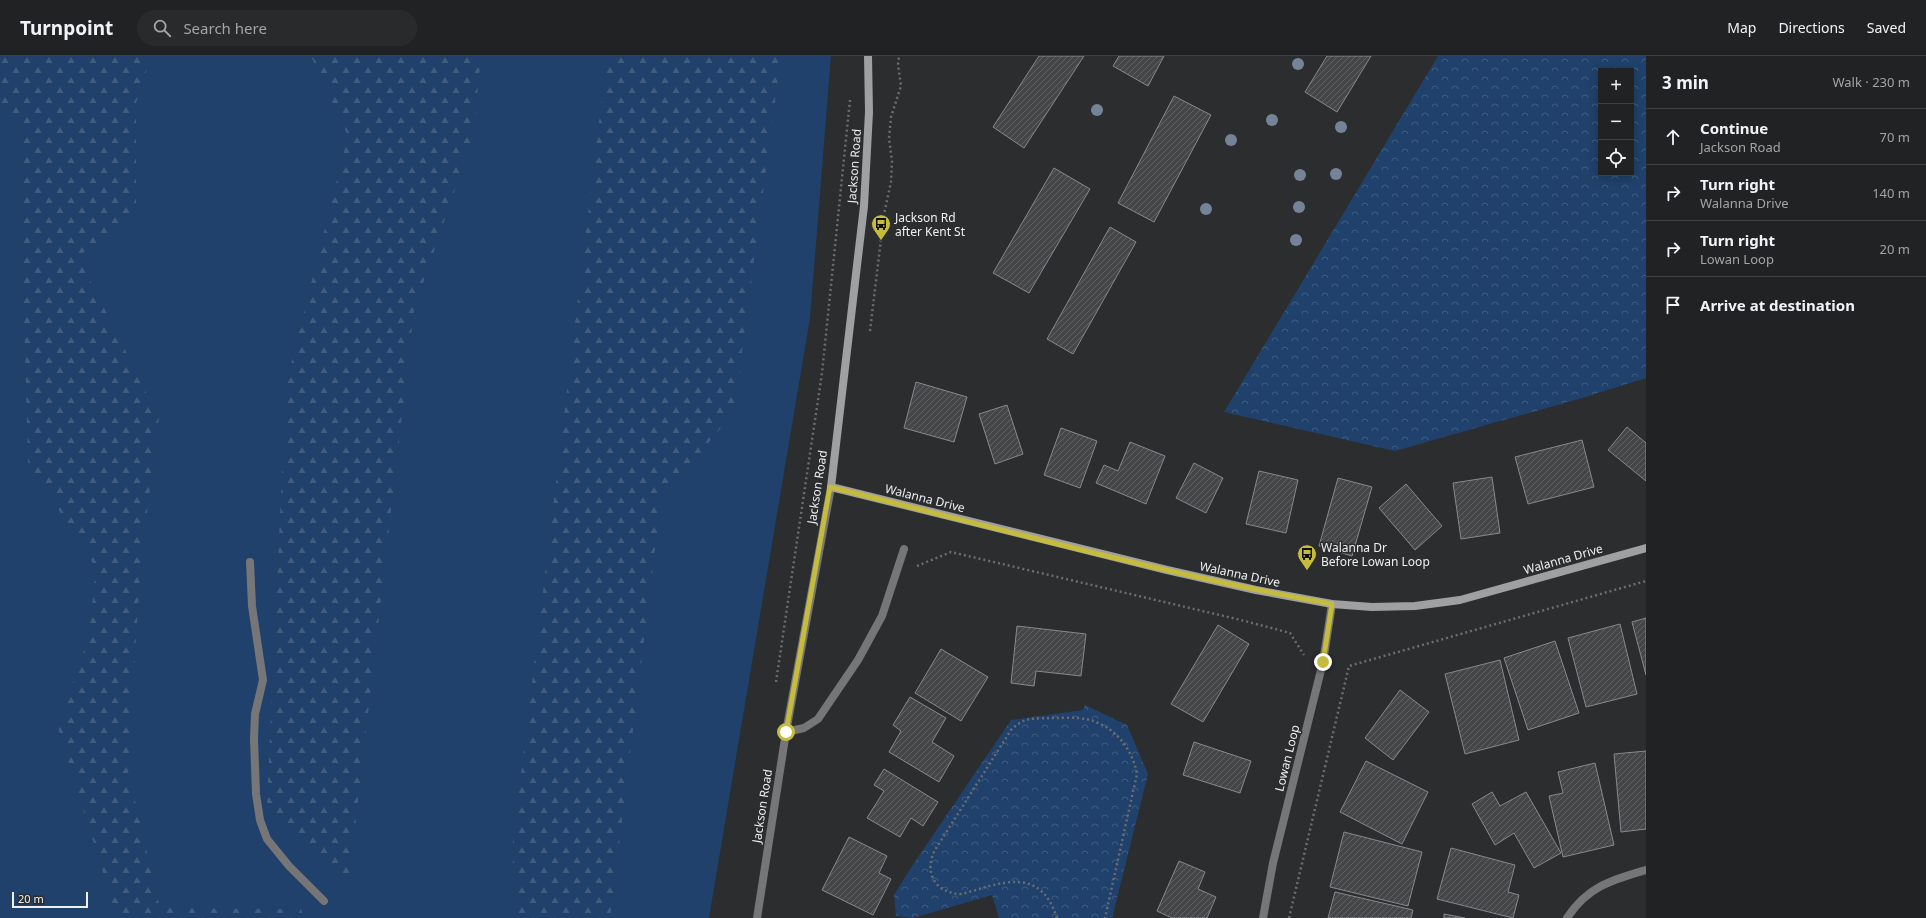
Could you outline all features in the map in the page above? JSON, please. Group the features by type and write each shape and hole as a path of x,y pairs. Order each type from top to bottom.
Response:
{"street":[{"name":"Jackson Road","path":"757,918 786,732 830,487 864,206 869,112 868,56"},
{"name":"Walanna Drive","path":"830,487 1167,570 1256,590 1332,604 1372,607 1415,606 1460,600 1646,548"},
{"path":"786,732 804,728 818,719 871,639 882,616 904,549"},
{"path":"250,562 252,606 263,680 255,714 254,739 256,794 260,820 267,839 289,866 324,901"},
{"name":"Lowan Loop","path":"1263,918 1273,863 1323,662 1332,604"},
{"path":"1567,918 1589,893 1602,884 1646,870"}],"path":[{"path":"870,331 885,202 891,182 892,161 889,138 892,117 901,86 898,65 899,56"},
{"path":"775,685 822,373 850,95"},
{"path":"896,574 952,552 1241,620 1290,633 1304,655"},
{"path":"1288,918 1349,666 1646,581"},
{"path":"1057,918 1049,902 1041,891 1031,885 1016,881 1006,881 962,894 954,894 948,892 935,882 930,867 931,859 935,850 1011,730 1019,722 1028,718 1085,718 1099,723 1124,742 1131,753 1137,774 1105,918"}],"green space":[{"path":"0,56 831,56 810,318 709,918 0,918"},
{"path":"0,56 151,56 136,103 136,218 78,256 159,418 141,558 128,771 160,908 301,909 304,918 117,918 58,728 89,636 96,568 28,462 19,127 0,104"},
{"path":"311,56 481,56 473,136 414,310 348,889 267,803 286,384 348,136"},
{"path":"607,56 781,56 734,412 661,500 610,918 517,918 512,850"},
{"path":"1438,56 1646,56 1646,378 1582,398 1395,451 1224,412"},
{"path":"1085,705 1127,725 1148,774 1112,918 999,918 992,895 913,918 896,916 894,895 1011,720 1083,710"}],"building":[{"path":"1039,56 1084,56 1024,148 993,127"},
{"path":"1119,56 1164,56 1148,86 1113,66"},
{"path":"1327,56 1371,56 1337,112 1305,92"},
{"path":"1174,96 1211,115 1154,222 1118,203"},
{"path":"1054,168 1090,189 1029,293 993,273"},
{"path":"1110,227 1136,242 1073,354 1047,339"},
{"path":"916,382 967,397 954,442 904,428"},
{"path":"1007,405 1023,454 995,464 979,414"},
{"path":"1627,427 1646,443 1646,481 1608,450"},
{"path":"1061,428 1097,441 1080,488 1044,475"},
{"path":"1582,440 1594,487 1528,504 1515,457"},
{"path":"1130,442 1165,456 1146,504 1096,483 1104,465 1118,471"},
{"path":"1194,463 1223,478 1206,513 1176,498"},
{"path":"1259,471 1298,480 1286,533 1246,524"},
{"path":"1492,477 1500,533 1461,539 1453,483"},
{"path":"1338,478 1372,487 1352,556 1319,546"},
{"path":"1406,484 1442,526 1415,550 1379,508"},
{"path":"1646,618 1646,675 1632,622"},
{"path":"1620,624 1637,694 1586,707 1568,638"},
{"path":"1218,625 1249,644 1203,722 1171,704"},
{"path":"1017,626 1086,634 1081,676 1036,671 1034,686 1011,683"},
{"path":"1555,641 1579,713 1528,730 1504,658"},
{"path":"941,649 988,677 961,721 915,693"},
{"path":"1500,660 1519,740 1465,754 1445,674"},
{"path":"1400,690 1429,712 1393,760 1365,738"},
{"path":"910,697 946,718 932,742 954,756 939,782 889,752 901,731 893,725"},
{"path":"1194,742 1251,761 1240,793 1183,775"},
{"path":"1646,751 1646,829 1621,832 1614,754"},
{"path":"1366,761 1428,792 1402,844 1340,812"},
{"path":"1595,763 1614,845 1563,857 1549,796 1563,793 1558,772"},
{"path":"884,769 938,802 923,826 911,818 900,837 867,818 884,791 874,785"},
{"path":"1492,792 1500,806 1526,792 1561,853 1534,868 1514,833 1495,845 1472,804"},
{"path":"1344,832 1422,852 1408,906 1330,887"},
{"path":"849,837 887,856 879,873 891,879 873,915 822,890"},
{"path":"1451,848 1515,865 1508,892 1519,895 1513,918 1437,899"},
{"path":"1179,861 1205,872 1198,889 1216,897 1207,918 1172,918 1157,911"},
{"path":"1335,892 1413,910 1411,918 1328,918"},
{"path":"1444,914 1465,918 1444,918"}],"place":[{"name":"Jackson Rd after Kent St","path":"881,241"},
{"name":"Walanna Dr Before Lowan Loop","path":"1307,571"}],"route":[{"path":"786,732 830,487 1167,570 1256,590 1332,604 1323,662"}]}
